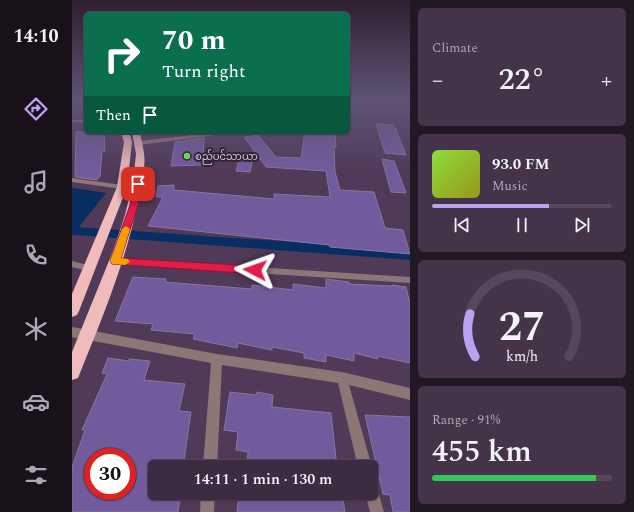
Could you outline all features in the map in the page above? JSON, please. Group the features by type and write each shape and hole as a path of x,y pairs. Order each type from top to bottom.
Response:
{"highway":[{"path":"72,311 122,187 128,142 126,134"},
{"path":"72,372 115,261 134,205 139,175 139,143 137,134"}],"street":[{"path":"139,143 215,134"},
{"path":"72,180 122,187"},
{"path":"115,261 410,280"},
{"path":"72,264 91,264"},
{"path":"72,332 87,333 217,359 342,378 410,394"},
{"path":"210,460 217,359"},
{"path":"342,378 363,460"},
{"path":"207,512 208,500"},
{"path":"374,500 377,512"}],"water":[{"path":"72,188 106,193 72,236"}],"building":[{"path":"376,124 394,125 406,155 385,153"},
{"path":"76,132 84,132 84,134 104,134 105,151 102,151 100,176 97,180 75,177"},
{"path":"305,134 335,134 335,172 340,190 374,192 385,228 403,230 410,254 330,247 329,245 148,226 163,197 156,197 158,186 174,185 174,190 274,199 274,194 330,197 326,171 266,167 244,137 258,135 276,157 301,158"},
{"path":"204,138 203,165 171,166 175,142"},
{"path":"240,156 253,157 250,172 236,171"},
{"path":"382,159 394,161 406,193 391,192"},
{"path":"133,277 166,279 165,282 252,289 252,285 293,290 293,284 326,288 326,279 349,282 349,284 392,285 406,287 410,304 410,363 377,356 378,359 354,353 354,361 326,355 326,362 304,358 304,353 272,347 272,350 238,343 237,348 193,339 195,334 151,330 153,324 115,321"},
{"path":"108,358 129,361 129,359 150,361 144,380 185,384 179,411 191,412 184,460 148,460 148,500 180,500 178,512 72,512 72,467 85,430 82,430 107,374 102,373"},
{"path":"230,392 256,395 257,392 273,395 272,407 331,413 336,460 247,460 248,452 236,450 238,432 224,430"},
{"path":"365,415 410,417 410,512 393,512 390,495 383,494 378,472 378,460 375,460"},
{"path":"238,500 343,500 345,512 237,512"}],"waterway":[{"path":"76,231 410,255"}],"slow traffic":[{"path":"125,262 115,261 126,229"}],"place":[{"name":"စည်ပင်သာယာ","path":"187,156"}],"route":[{"path":"138,184 134,205 115,261 255,270"}]}
